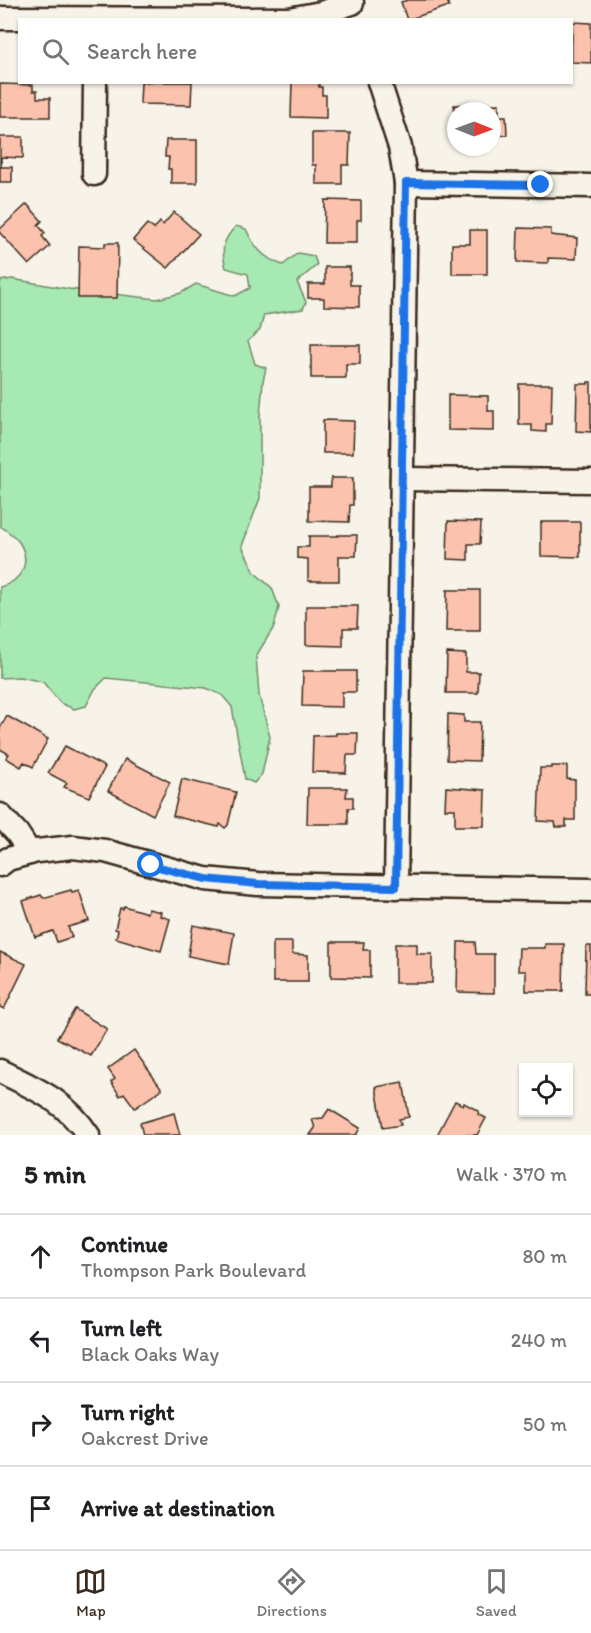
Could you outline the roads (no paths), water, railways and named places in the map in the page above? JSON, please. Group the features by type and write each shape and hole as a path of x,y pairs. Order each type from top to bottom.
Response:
{"street":[{"path":"294,18 354,7"},
{"path":"0,18 96,18"},
{"path":"94,174 95,84"},
{"path":"380,84 400,147 406,183 396,887"},
{"path":"406,183 591,186"},
{"path":"402,479 591,481"},
{"path":"0,815 6,819 30,853"},
{"path":"0,865 8,859 30,853 73,847 105,851 206,879 258,884 591,890"},
{"path":"0,1071 50,1095 68,1109 88,1135"}]}
